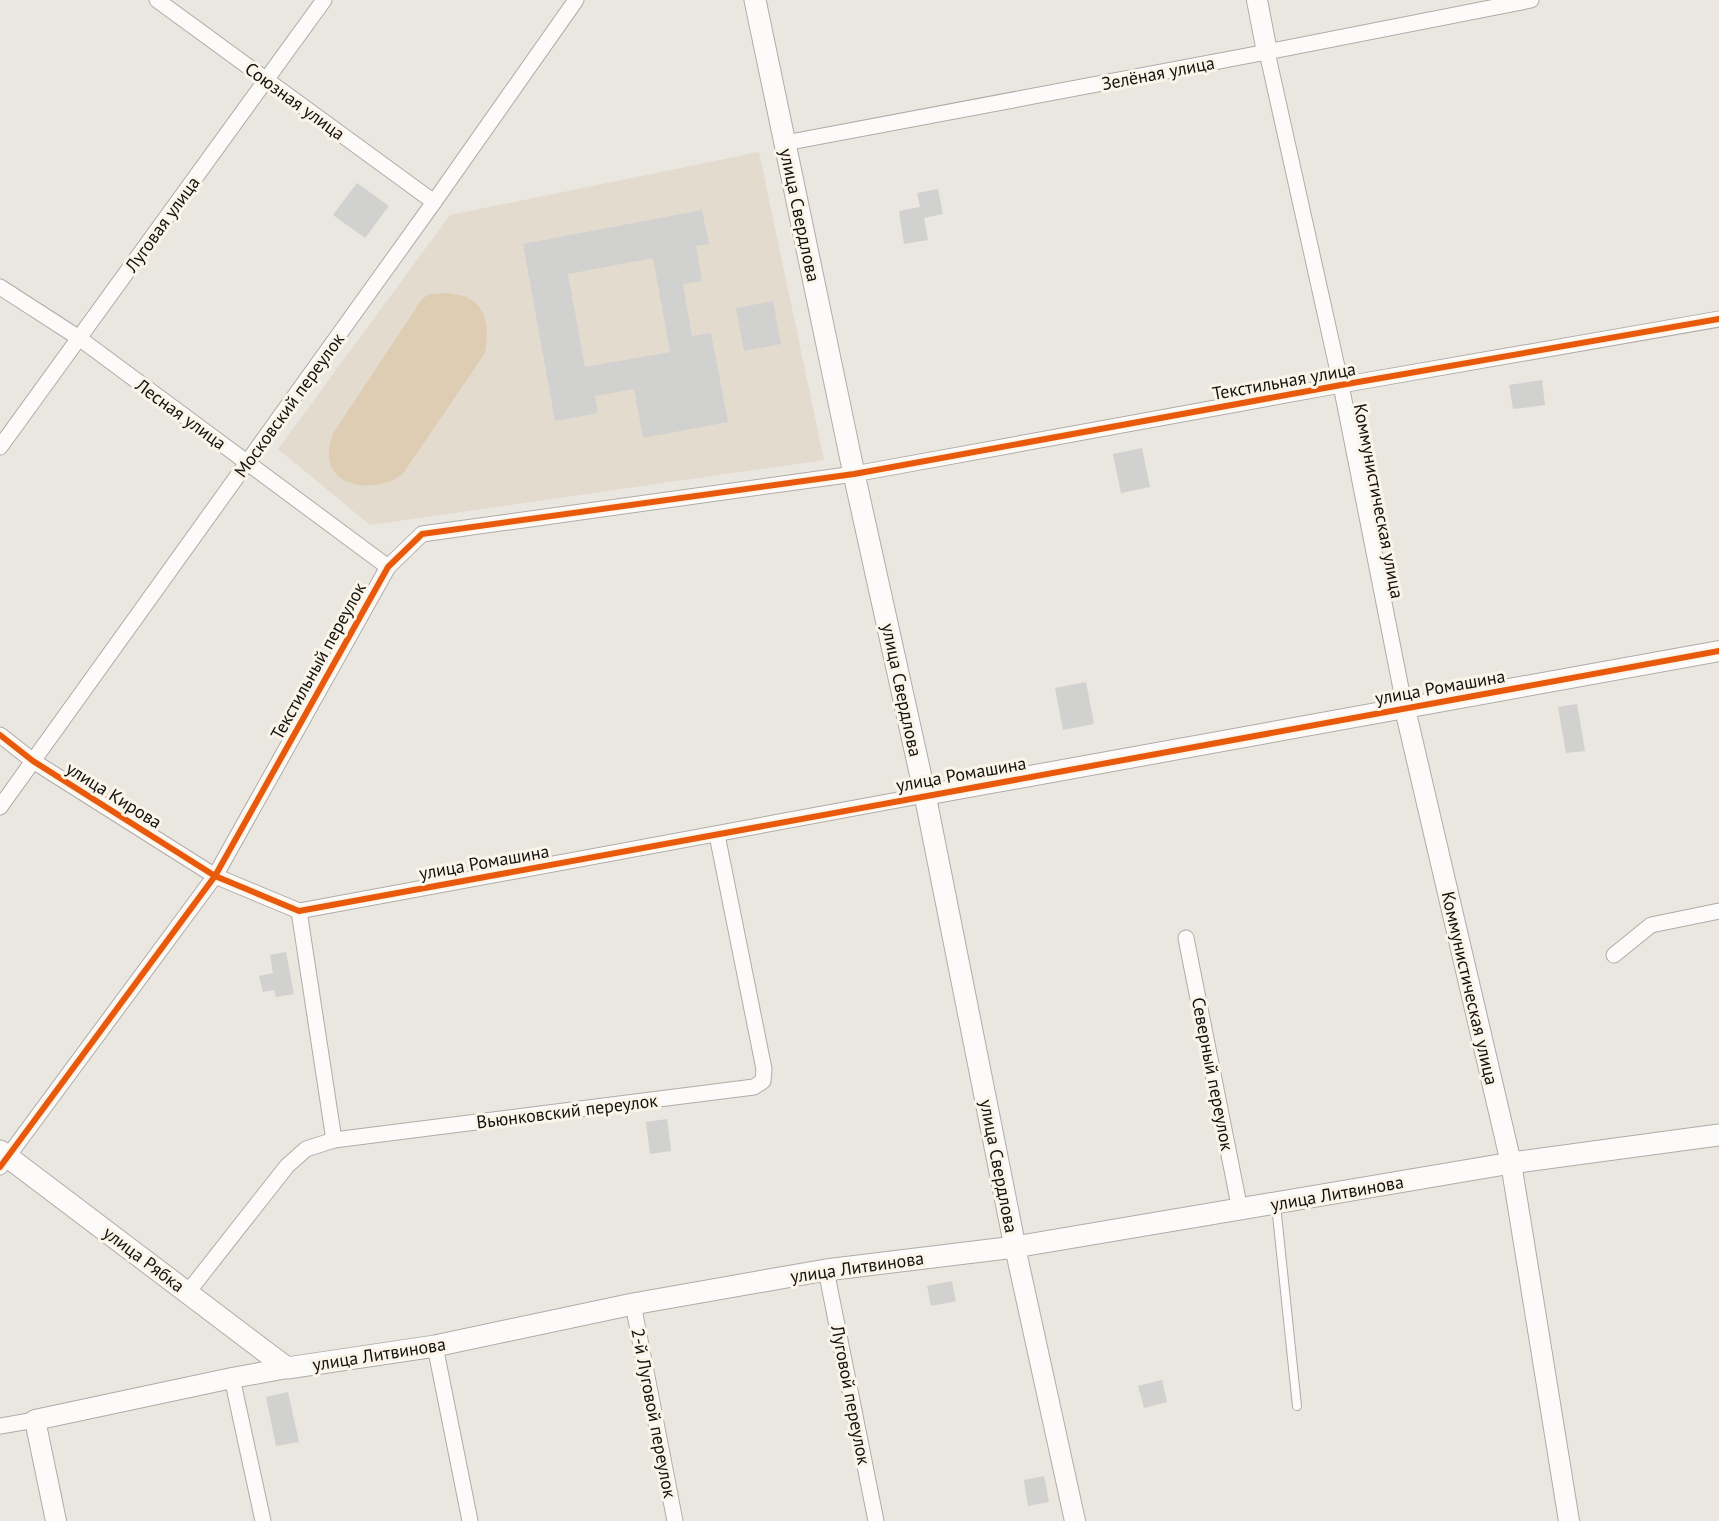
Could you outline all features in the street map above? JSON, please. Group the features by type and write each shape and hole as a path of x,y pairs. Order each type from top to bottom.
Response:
{"main road":[{"name":"улица Свердлова","path":"755,0 925,795 1015,1247"},
{"name":"улица Литвинова","path":"287,1368 435,1346 633,1304 826,1270 1015,1247 1511,1163 1719,1135"},
{"name":"улица Рябка","path":"3,1158 188,1292 287,1368"}],"street":[{"name":"Союзная улица","path":"157,0 434,202"},
{"name":"Луговая улица","path":"0,447 324,0"},
{"name":"Московский переулок","path":"0,807 248,463 576,0"},
{"name":"Коммунистическая улица","path":"1257,0 1341,386 1405,709 1511,1163 1569,1521"},
{"name":"Зелёная улица","path":"785,143 1531,0"},
{"name":"Лесная улица","path":"0,287 79,338 388,567"},
{"name":"Текстильная улица","path":"855,474 1719,319"},
{"name":"Текстильный переулок","path":"3,1158 215,876 388,567 422,534 855,474"},
{"name":"улица Ромашина","path":"299,911 1719,651"},
{"name":"улица Кирова","path":"0,735 33,761 215,876"},
{"name":"Вьюнковский переулок","path":"188,1292 287,1166 306,1149 334,1140 754,1088 763,1081 764,1069 717,834"},
{"path":"215,876 299,911 334,1140"},
{"path":"1614,956 1651,925 1719,911"},
{"name":"Северный переулок","path":"1186,938 1240,1210"},
{"name":"улица Свердлова","path":"1015,1247 1075,1521"},
{"name":"Луговой переулок","path":"826,1270 876,1521"},
{"name":"2-й Луговой переулок","path":"633,1304 675,1521"},
{"path":"435,1346 470,1521"},
{"name":"улица Литвинова","path":"0,1426 287,1368"},
{"path":"232,1378 262,1521"},
{"path":"35,1420 56,1521"}],"lane":[{"path":"1276,1204 1297,1406"}],"shaded area":[{"path":"759,152 824,460 370,525 278,449 450,215"},
{"path":"448,293 467,297 480,307 487,329 485,353 402,475 388,482 373,485 359,485 346,481 336,474 330,463 329,449 334,432 422,299 429,294"}],"building":[{"path":"357,183 389,206 365,238 333,215"},
{"path":"938,189 943,214 924,218 928,240 904,244 899,211 920,207 917,193"},
{"path":"702,210 709,244 696,246 702,281 683,284 692,336 711,333 728,422 643,438 634,389 595,396 598,413 555,421 523,244","holes":["653,258 670,352 585,367 568,274"]},
{"path":"773,301 781,344 744,351 736,308"},
{"path":"1542,380 1545,405 1513,409 1509,385"},
{"path":"1142,448 1150,487 1121,493 1113,454"},
{"path":"1086,682 1094,724 1063,730 1055,688"},
{"path":"1577,704 1585,751 1566,753 1558,707"},
{"path":"286,952 294,994 276,997 274,990 263,992 259,976 273,973 270,955"},
{"path":"667,1119 671,1151 650,1154 646,1122"},
{"path":"952,1281 956,1301 931,1306 927,1286"},
{"path":"1162,1380 1167,1402 1144,1408 1138,1386"},
{"path":"288,1392 299,1442 276,1446 266,1397"},
{"path":"1044,1476 1049,1502 1028,1506 1024,1480"}],"cycle path":[{"path":"0,1167 215,876 388,567 422,534 854,474 1719,319"},
{"path":"0,735 33,761 215,876 299,911 1719,651"}]}
